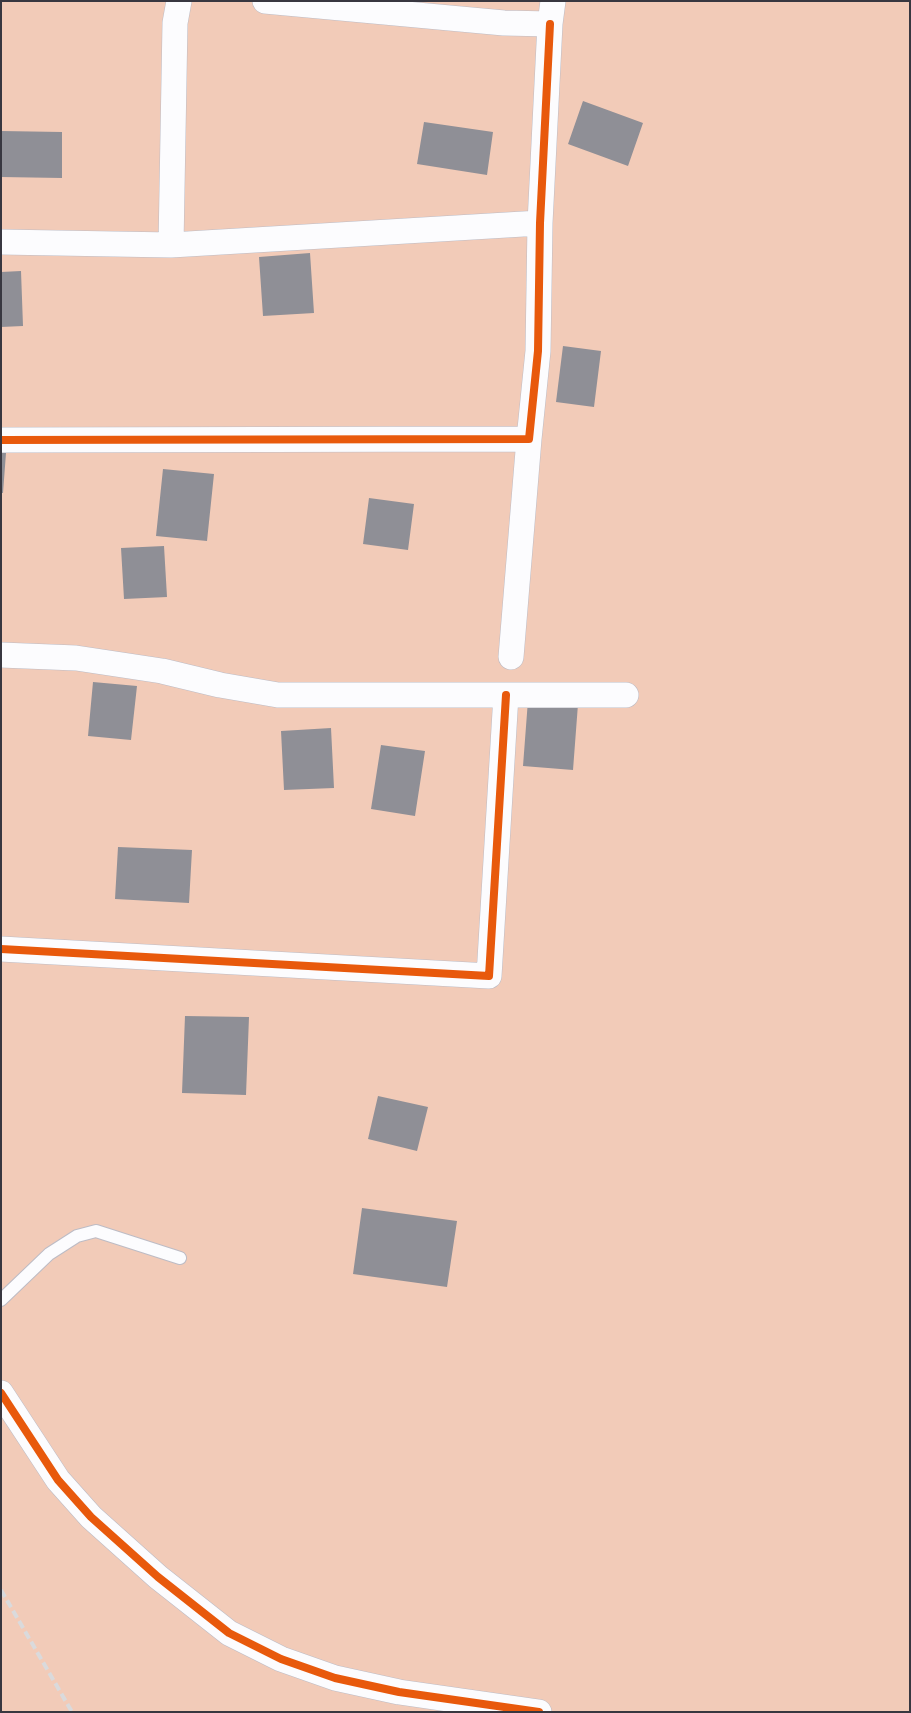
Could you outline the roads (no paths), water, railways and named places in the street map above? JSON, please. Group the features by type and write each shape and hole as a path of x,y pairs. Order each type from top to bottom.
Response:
{"street":[{"path":"171,245 174,23 179,1"},
{"path":"265,1 504,24 551,13 540,223 538,351 511,656"},
{"path":"1,242 171,245 540,223"},
{"path":"1,440 529,439"},
{"path":"1,655 76,658 162,671 220,685 278,695 626,694"},
{"path":"1,950 489,976 506,695"},
{"path":"1,1393 58,1480 91,1517 158,1577 228,1633 280,1659 335,1678 399,1692 539,1712"}],"lane":[{"path":"1,1300 49,1254 77,1236 96,1231 180,1258"}],"railway":[{"path":"1,1590 72,1712"}]}
